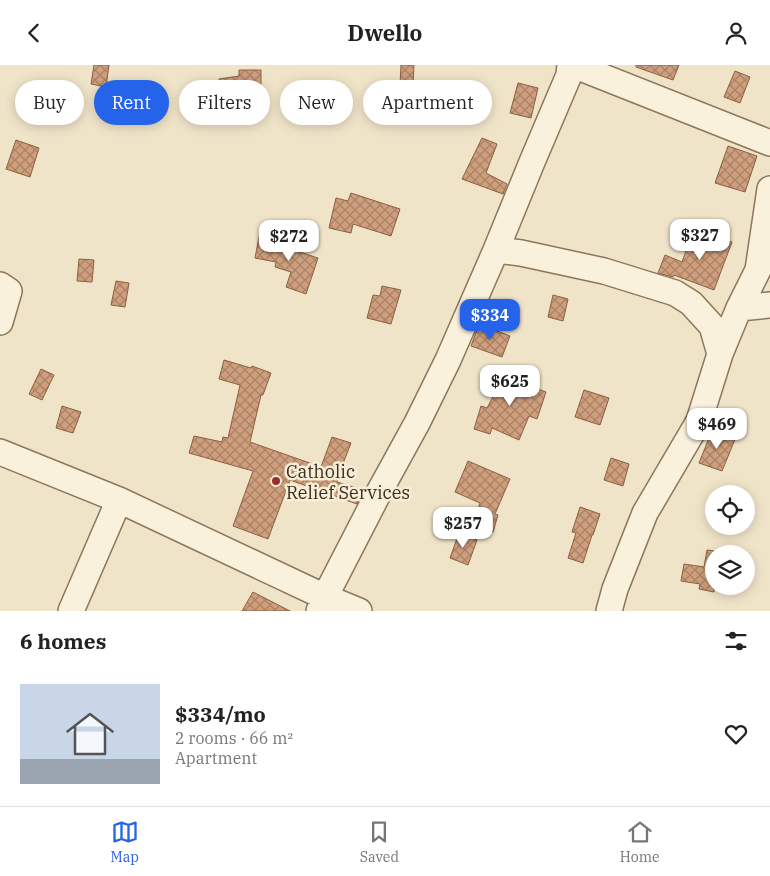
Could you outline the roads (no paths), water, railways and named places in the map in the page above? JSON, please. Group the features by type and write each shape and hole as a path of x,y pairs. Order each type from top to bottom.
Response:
{"street":[{"path":"322,604 448,360 569,75 571,65 770,143"},
{"path":"609,611 615,589 645,513 699,421 720,354 758,270 770,189"},
{"path":"496,250 521,253 604,271 674,293 692,303 712,327 720,354"},
{"path":"0,285 8,291 0,322"},
{"path":"740,308 770,305"},
{"path":"0,452 119,500 322,604 359,611"},
{"path":"71,611 119,500"}],"place":[{"name":"Catholic Relief Services","path":"276,481"}]}
